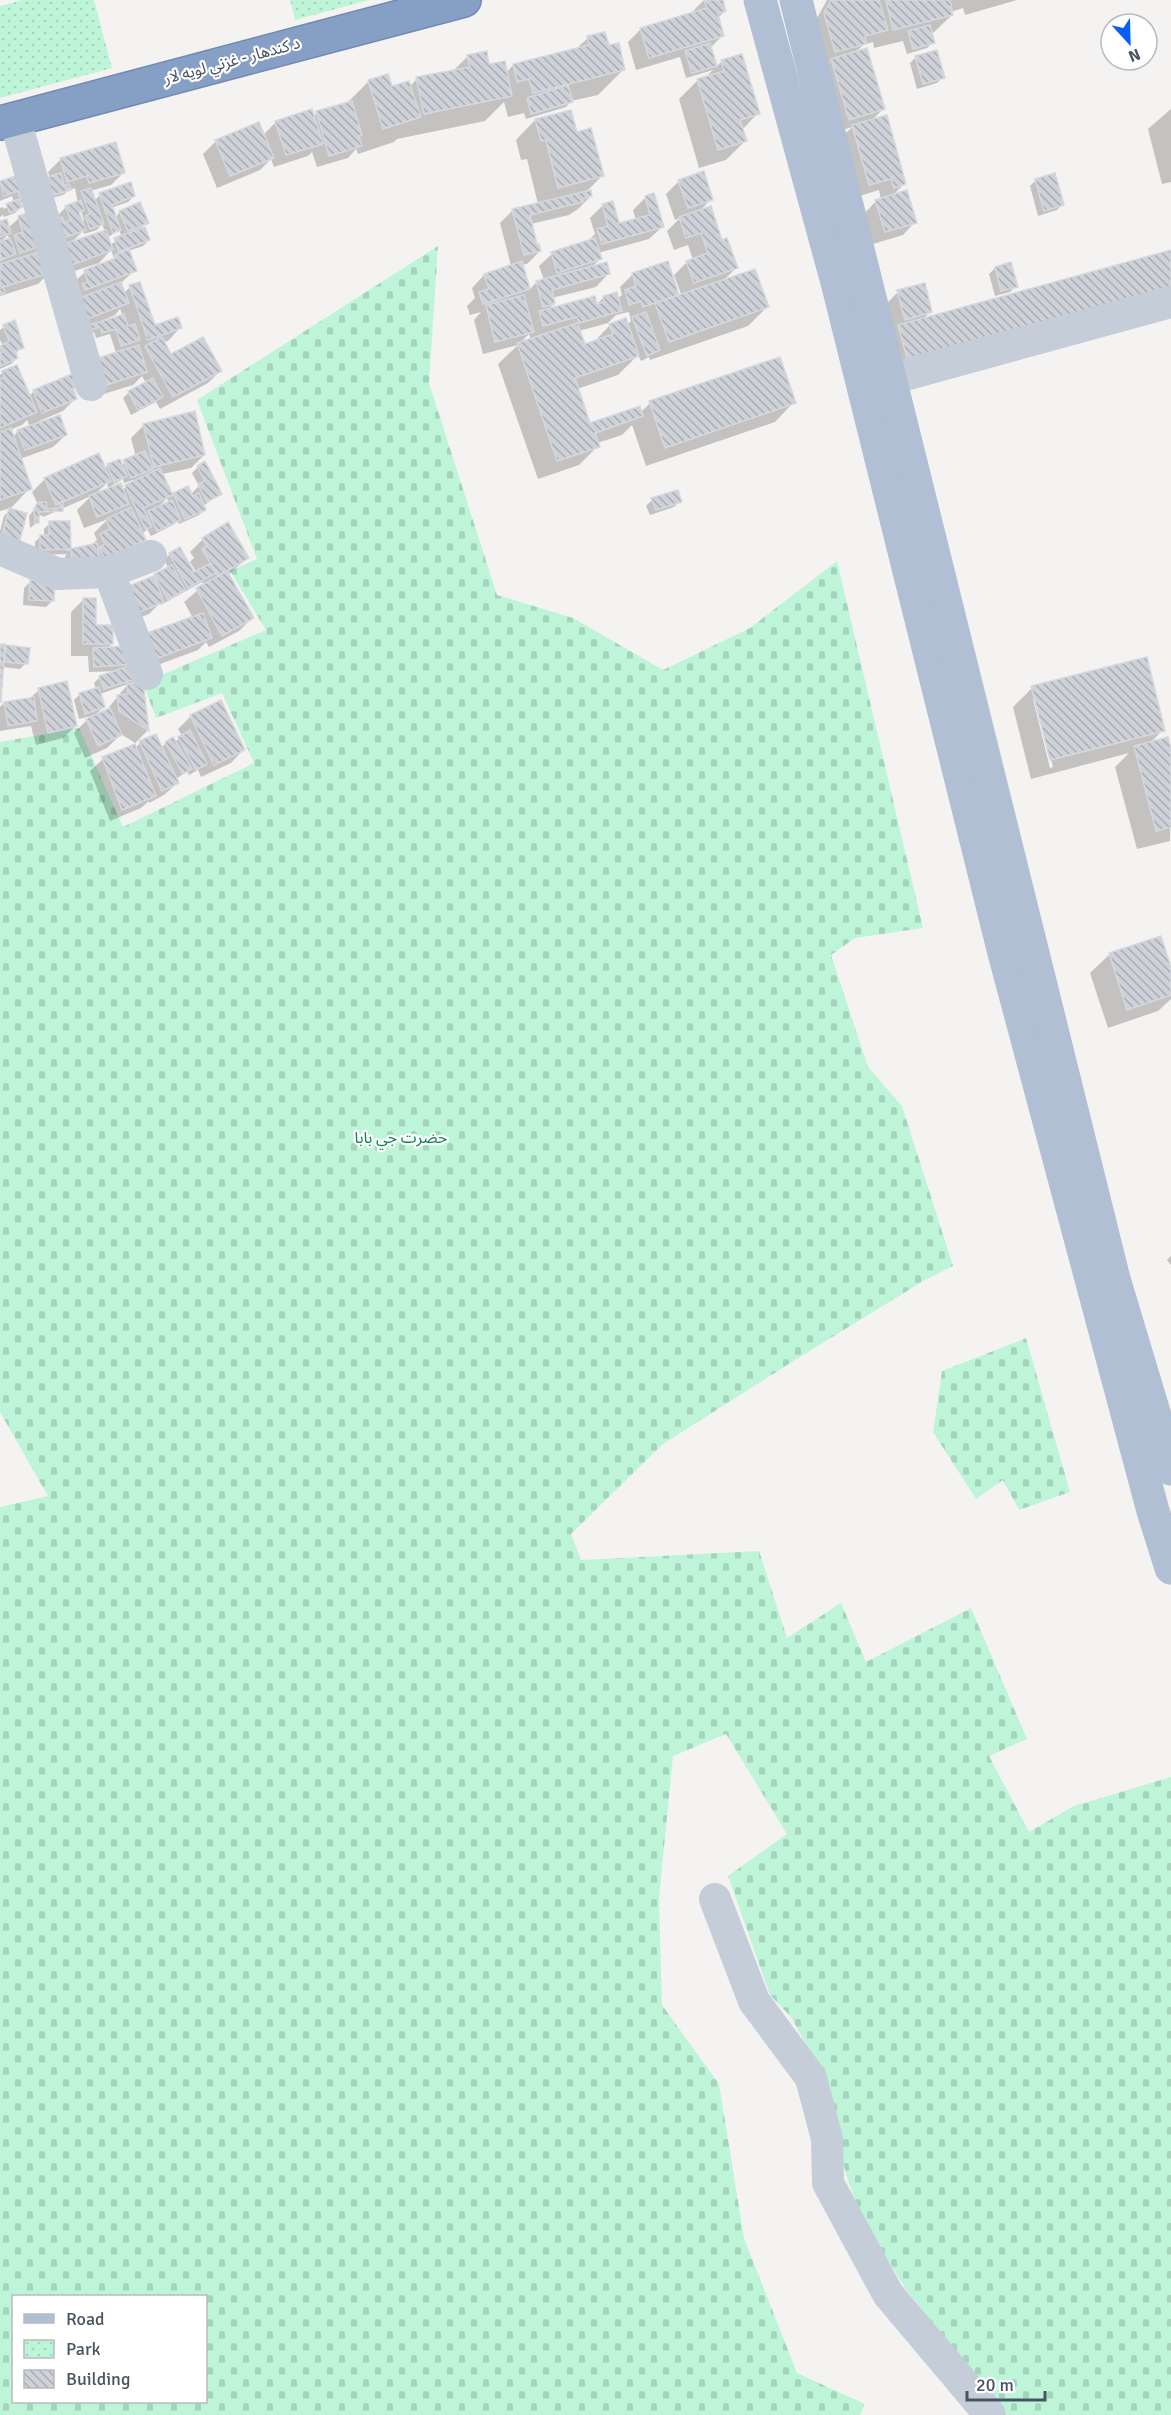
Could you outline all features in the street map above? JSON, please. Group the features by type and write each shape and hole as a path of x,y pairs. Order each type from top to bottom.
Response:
{"highway":[{"name":"د کندهار - غزني لويه لار","path":"8,121 464,0"}],"main road":[{"path":"760,0 852,283 890,379 1114,1279 1171,1469"},
{"path":"795,0 852,283 1004,953 1164,1522 1171,1568"}],"street":[{"path":"8,121 91,386"},
{"path":"890,379 1171,302"},
{"path":"0,549 58,574 109,572 151,556"},
{"path":"109,572 147,674"},
{"path":"715,1899 754,2001 811,2078 826,2139 828,2183 888,2294 990,2415"}],"green space":[{"path":"23,0 94,0 112,68 0,98 0,6"},
{"path":"290,0 369,0 295,20"},
{"name":"حضرت جي بابا","path":"438,246 429,383 497,595 573,618 663,670 750,628 837,561 923,928 855,938 831,955 868,1067 902,1106 953,1266 925,1280 663,1444 571,1534 581,1560 759,1551 787,1638 841,1603 866,1662 971,1608 1027,1739 989,1756 1029,1832 1074,1806 1171,1777 1171,2415 1007,2415 905,2288 862,2218 846,2175 824,2077 791,2017 770,1995 728,1876 787,1834 726,1734 673,1756 659,1898 662,2005 719,2084 744,2238 797,2373 865,2404 860,2415 0,2415 0,1507 48,1496 0,1412 0,742 79,728 123,827 254,763 222,693 156,718 143,683 266,630 230,571 257,559 197,400"},
{"path":"1026,1338 1070,1492 1019,1510 1003,1480 976,1499 933,1432 942,1371"}],"building":[{"path":"704,0 723,0 726,11 718,14 724,36 649,58 640,28 707,8"},
{"path":"831,0 879,0 888,30 865,36 866,44 835,52 824,13"},
{"path":"886,0 950,0 953,15 893,30"},
{"path":"930,25 935,43 913,49 908,31"},
{"path":"605,32 609,45 619,43 625,70 533,93 529,79 517,82 513,64 589,45 587,36"},
{"path":"710,43 717,66 692,73 685,51"},
{"path":"867,48 885,109 849,120 831,59"},
{"path":"937,50 945,78 923,84 915,56"},
{"path":"487,51 489,64 505,61 512,96 424,114 416,77 470,67 467,55"},
{"path":"742,54 760,114 740,120 747,141 718,150 697,79 724,71 721,60"},
{"path":"388,74 392,86 409,81 421,117 383,129 368,80"},
{"path":"568,85 573,102 531,114 527,98"},
{"path":"352,101 362,135 359,136 362,146 329,156 316,111"},
{"path":"312,109 323,144 286,155 275,121"},
{"path":"571,110 577,132 591,128 604,176 558,188 546,140 541,141 535,119"},
{"path":"887,115 906,184 894,188 891,179 869,185 852,125"},
{"path":"259,122 274,158 230,176 215,140"},
{"path":"116,142 125,173 89,183 87,176 67,182 60,158"},
{"path":"704,171 713,200 688,208 678,180"},
{"path":"25,173 32,196 21,200 18,191 4,196 0,181"},
{"path":"61,173 64,186 69,184 71,190 42,198 37,180"},
{"path":"1055,173 1064,205 1044,211 1035,179"},
{"path":"131,182 135,196 112,205 121,230 113,233 99,193"},
{"path":"91,188 104,224 90,229 85,216 90,214 81,191"},
{"path":"591,190 592,196 582,199 583,202 530,215 541,251 524,255 512,209"},
{"path":"907,190 917,223 885,232 875,200"},
{"path":"654,193 664,227 602,244 597,229 608,226 602,204 613,201 619,223 650,215 645,196"},
{"path":"19,199 23,207 10,213 6,204"},
{"path":"81,200 84,210 79,212 86,230 58,240 58,219 62,217 65,223 71,220 65,206"},
{"path":"140,202 149,223 128,231 119,211"},
{"path":"711,206 722,240 727,238 738,268 694,283 686,261 708,253 701,233 686,238 679,217"},
{"path":"31,212 46,244 20,253 14,235 23,232 18,216"},
{"path":"7,219 11,233 0,237 0,221"},
{"path":"145,227 150,240 119,252 114,238"},
{"path":"106,230 113,250 69,266 61,245"},
{"path":"10,238 16,254 0,260 0,241"},
{"path":"595,238 602,259 557,273 551,252"},
{"path":"129,249 137,271 85,290 82,284 88,282 84,270 116,258 115,255"},
{"path":"46,250 53,272 3,287 5,293 0,294 0,264"},
{"path":"1171,250 1171,290 908,362 898,325"},
{"path":"522,261 530,289 483,304 479,292 489,289 484,274"},
{"path":"668,261 679,295 643,307 641,301 629,305 625,290 636,286 632,273"},
{"path":"607,262 610,274 552,290 555,304 543,307 536,281"},
{"path":"1011,262 1018,287 1001,291 995,267"},
{"path":"755,269 769,307 669,342 655,303"},
{"path":"121,282 129,303 87,319 80,298"},
{"path":"140,282 155,325 178,317 182,328 148,340 129,285"},
{"path":"925,283 932,312 905,320 897,290"},
{"path":"617,292 622,311 579,323 577,317 543,326 539,311 595,296 597,304 604,302 603,296"},
{"path":"524,295 534,332 495,342 486,305"},
{"path":"646,312 660,350 647,356 632,317"},
{"path":"124,314 128,326 135,324 140,340 121,346 116,329 102,333 100,327 91,330 90,325"},
{"path":"626,318 639,356 575,378 590,423 640,406 643,416 595,433 600,447 557,461 517,343 577,323 585,344 613,334 609,324"},
{"path":"15,320 24,348 15,351 18,358 0,366 0,353 2,352 0,346 9,341 3,325"},
{"path":"162,337 171,354 203,337 222,371 173,397 145,346"},
{"path":"139,345 147,372 97,388 88,361"},
{"path":"780,357 796,403 665,448 649,401"},
{"path":"17,365 37,412 0,428 0,379 5,377 2,371"},
{"path":"77,372 81,385 73,388 77,399 42,413 33,390"},
{"path":"153,378 163,397 138,410 128,391"},
{"path":"195,411 205,455 154,467 143,424"},
{"path":"60,415 67,435 25,450 17,430"},
{"path":"11,428 32,489 0,500 0,432"},
{"path":"145,451 153,469 131,478 123,460"},
{"path":"99,453 111,481 56,505 44,478"},
{"path":"120,459 127,476 114,482 107,464"},
{"path":"205,461 222,494 207,502 198,484 205,481 197,466"},
{"path":"160,468 173,495 143,508 152,526 146,530 125,485"},
{"path":"121,483 129,504 97,517 89,496"},
{"path":"188,486 193,496 199,493 206,510 185,519 173,493"},
{"path":"678,490 682,502 656,510 651,498"},
{"path":"172,500 181,520 157,531 148,511"},
{"path":"38,502 46,502 47,509 60,508 60,502 63,502 63,511 39,512 39,523 35,523 34,509"},
{"path":"131,507 146,540 105,559 99,547 105,544 100,534 110,529 106,519"},
{"path":"9,508 27,513 19,544 1,540"},
{"path":"49,521 70,521 71,549 40,550 40,535 49,535"},
{"path":"228,522 249,558 218,576 202,549 207,546 202,538"},
{"path":"97,543 100,559 73,564 70,549"},
{"path":"180,547 194,572 211,563 216,573 188,588 169,553"},
{"path":"172,565 185,590 168,600 154,574"},
{"path":"227,571 254,618 222,636 196,588"},
{"path":"154,576 164,602 137,613 126,587"},
{"path":"30,580 55,581 54,601 29,600"},
{"path":"83,598 96,598 96,625 113,625 113,644 83,644"},
{"path":"203,613 212,638 150,661 141,635"},
{"path":"0,644 5,644 1,702 0,702"},
{"path":"6,645 30,648 28,664 4,662"},
{"path":"126,646 135,664 94,667 93,648"},
{"path":"1147,657 1165,731 1050,760 1031,686"},
{"path":"135,664 139,678 104,689 99,676"},
{"path":"67,681 77,726 48,733 38,688"},
{"path":"143,682 149,731 119,711 117,695 128,694 127,684"},
{"path":"99,687 105,707 85,714 79,693"},
{"path":"34,697 37,721 8,726 4,702"},
{"path":"221,700 245,750 214,765 190,715"},
{"path":"110,708 122,735 98,746 86,719"},
{"path":"190,730 207,764 196,770 178,737"},
{"path":"156,734 179,783 162,791 139,741"},
{"path":"173,737 192,769 183,774 165,742"},
{"path":"1168,737 1171,749 1171,827 1156,831 1134,746"},
{"path":"135,744 156,796 122,810 102,757"},
{"path":"1161,936 1171,967 1171,995 1127,1010 1109,953"}]}
